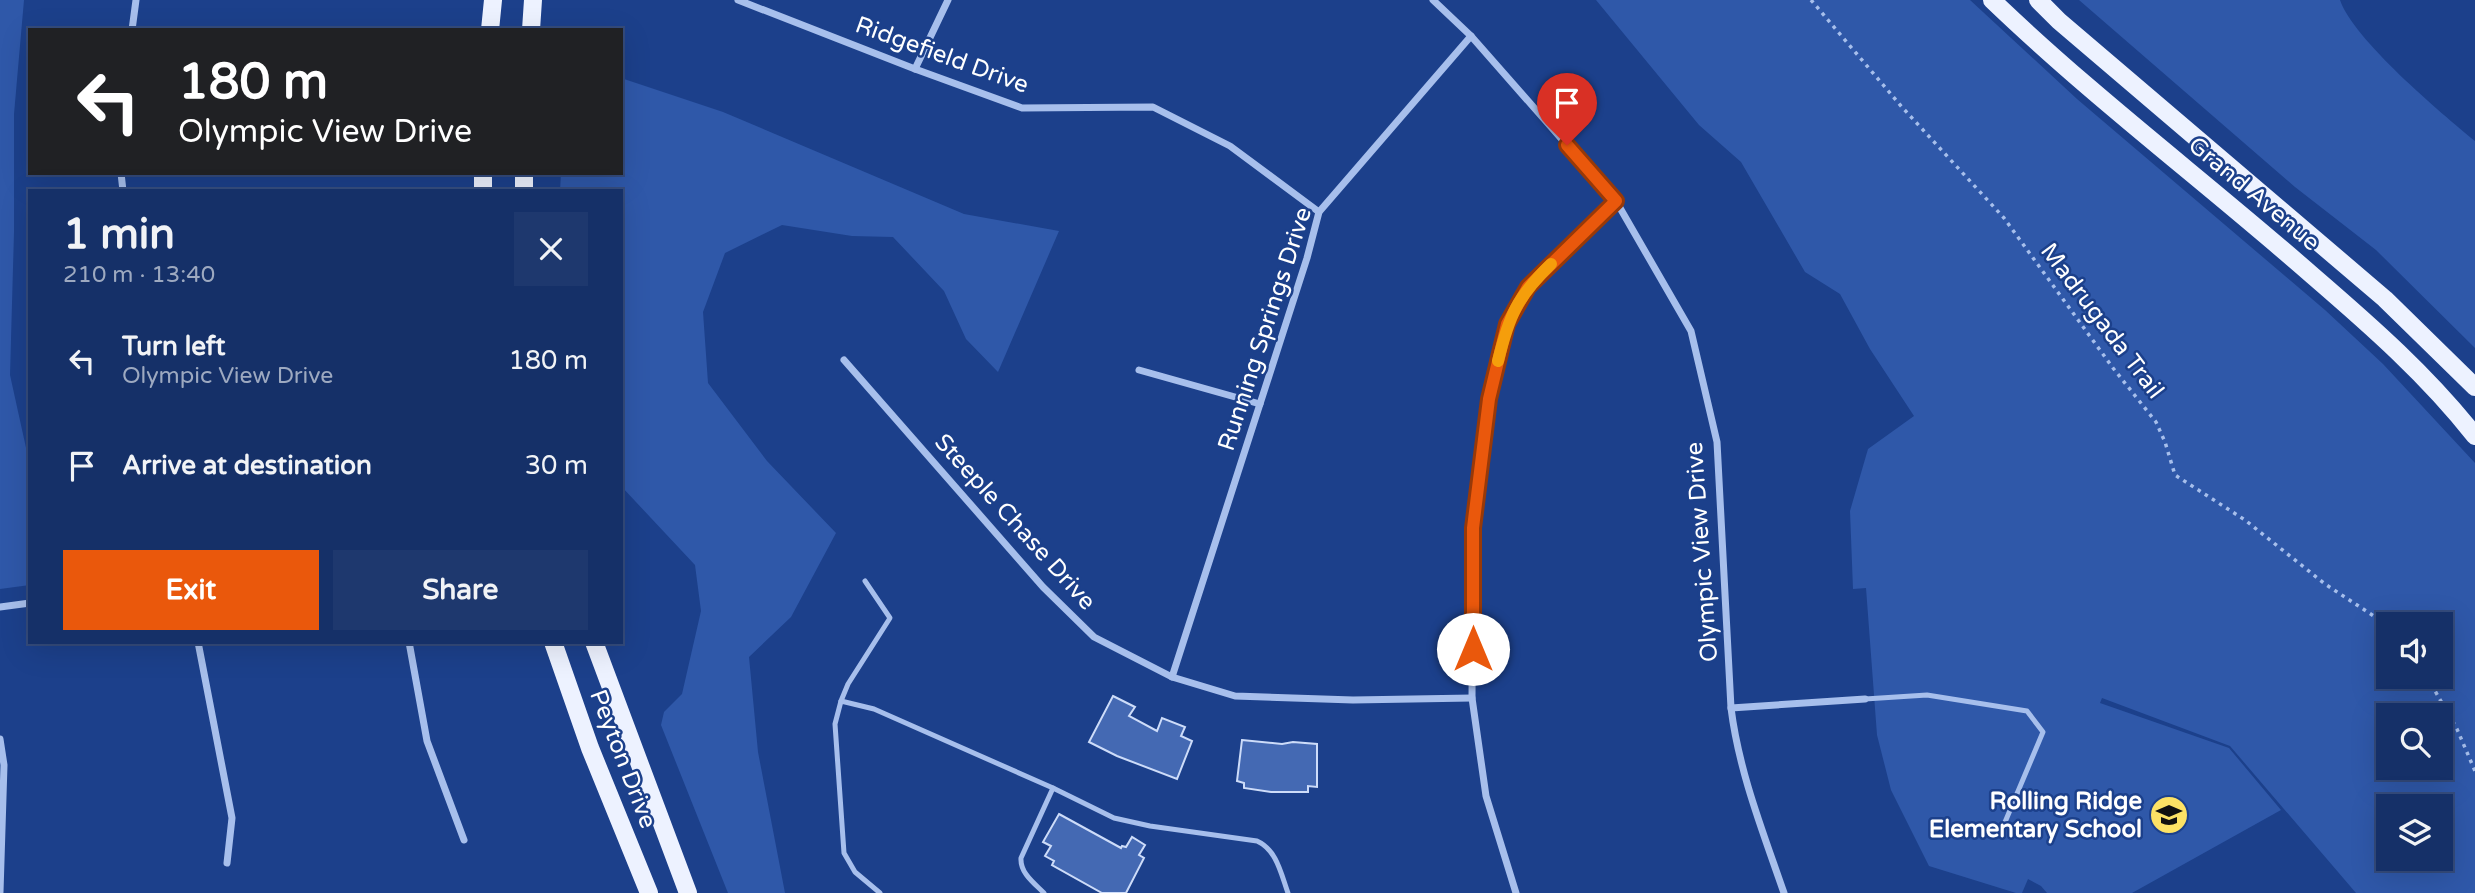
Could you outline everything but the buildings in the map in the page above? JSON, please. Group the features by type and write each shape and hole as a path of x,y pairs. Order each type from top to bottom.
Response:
{"main road":[{"path":"490,28 493,0"},
{"path":"531,28 533,0"},
{"name":"Grand Avenue","path":"1992,0 2046,52 2250,221 2382,336 2455,410 2475,436"},
{"name":"Grand Avenue","path":"2038,0 2089,47 2385,299 2475,387"},
{"name":"Peyton Drive","path":"554,644 590,748 649,893"},
{"name":"Peyton Drive","path":"595,644 688,893"}],"street":[{"path":"132,28 136,0"},
{"name":"Ridgefield Drive","path":"738,0 1022,108 1153,107 1230,146 1319,212"},
{"path":"915,69 948,0"},
{"name":"Olympic View Drive","path":"1433,0 1471,36 1616,201 1691,331 1717,442 1735,741 1748,789 1784,893"},
{"name":"Running Springs Drive","path":"1172,677 1307,258 1319,212 1471,36"},
{"path":"1516,893 1486,796 1472,698 1473,528 1489,399 1507,324 1528,287 1616,201"},
{"name":"Steeple Chase Drive","path":"844,360 1043,587 1094,637 1172,677 1235,696 1353,700 1472,698"},
{"path":"1139,370 1259,404"},
{"path":"0,607 28,603"},
{"path":"198,644 232,818 227,863"},
{"path":"409,644 427,741 464,840"},
{"path":"1731,708 1864,699"},
{"path":"0,739 4,765 0,892"}],"lane":[{"path":"865,580 890,618 848,684 835,724 844,853 855,872 880,893"},
{"path":"1864,699 1927,695 2027,711 2043,732 2000,834"},
{"path":"841,701 874,709 1114,818 1264,844 1275,858 1288,893"},
{"path":"1044,893 1020,866 1021,858 1053,788"}],"path":[{"name":"Madrugada Trail","path":"1811,0 1901,106 2004,218 2113,369 2156,422 2175,475 2245,520 2325,584 2376,617"},
{"path":"2434,689 2457,729 2475,771"}],"shaded area":[{"path":"0,0 24,0 14,114 10,375 28,457 28,585 0,589"},
{"path":"1596,0 1970,0 2077,99 2325,310 2383,364 2475,463 2475,893 2356,893 2230,746 2102,698 2100,703 2229,748 2281,810 2132,893 2047,893 2028,879 2022,893 2016,893 1929,866 1891,790 1877,735 1866,588 1853,589 1850,511 1868,449 1914,416 1870,349 1840,294 1805,272 1741,162 1699,125"},
{"path":"2079,0 2340,0 2348,16 2379,54 2475,141 2475,348 2376,250 2295,187"},
{"path":"623,79 723,112 964,214 1059,231 998,372 966,339 944,291 893,237 852,236 782,225 725,253 703,312 708,383 767,461 836,533 791,617 749,657 758,752 785,893 728,893 661,725 664,712 682,694 701,611 695,565 623,488 623,189 560,189 561,175 623,175"}],"slow traffic":[{"path":"1498,361 1507,324 1528,287 1551,264"}],"place":[{"name":"Rolling Ridge Elementary School","path":"2169,815"}],"route":[{"path":"1473,649 1473,528 1489,399 1507,324 1528,287 1616,201 1567,145"}]}
